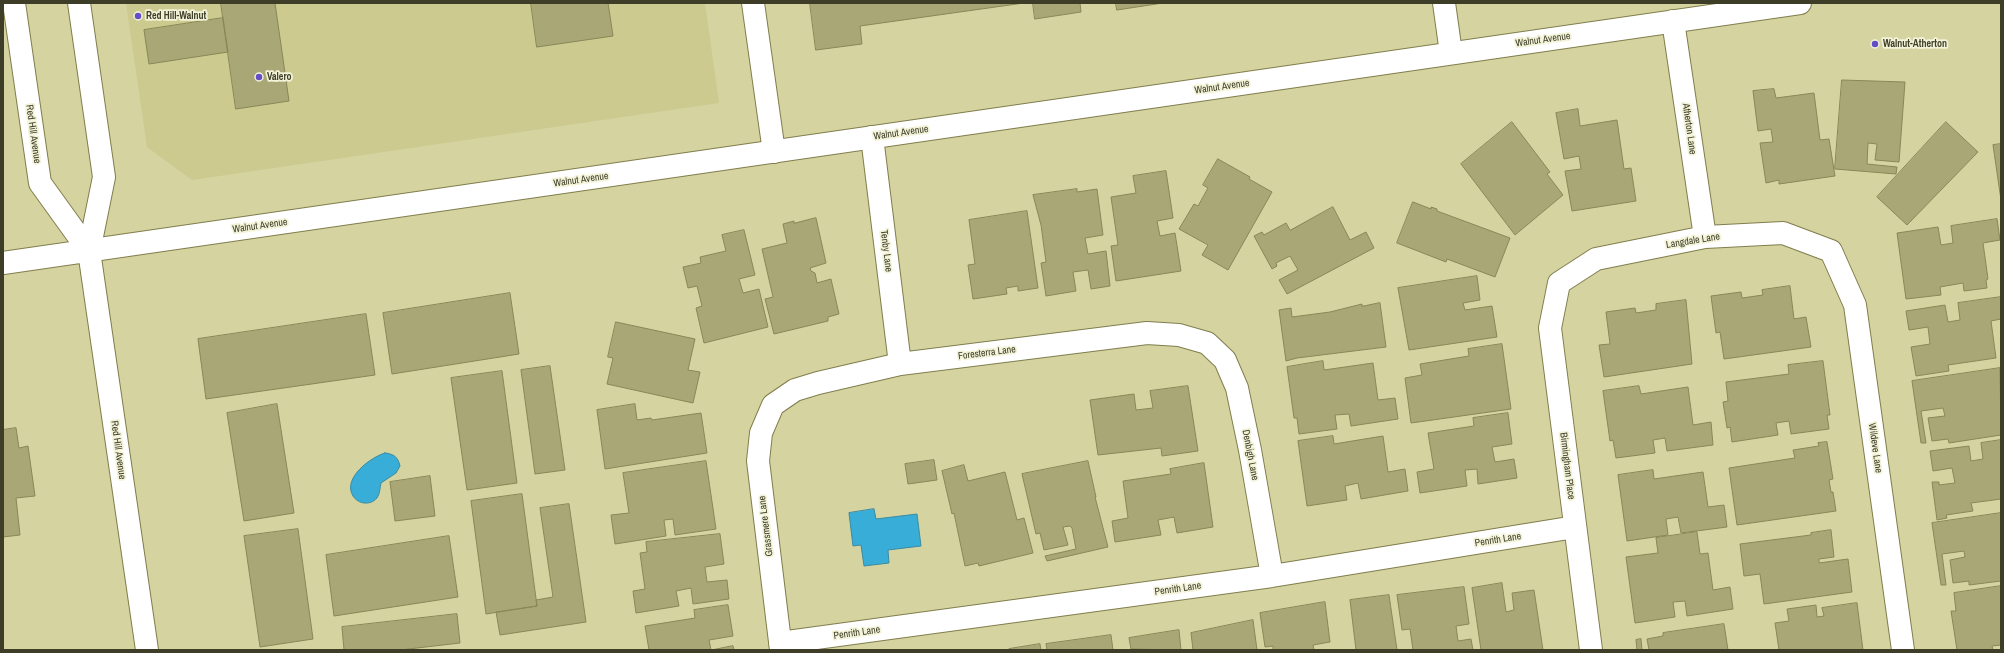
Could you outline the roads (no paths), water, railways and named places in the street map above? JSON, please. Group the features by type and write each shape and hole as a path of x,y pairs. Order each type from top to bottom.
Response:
{"street":[{"name":"Red Hill Avenue","path":"14,3 40,183 88,251"},
{"name":"Red Hill Avenue","path":"79,3 104,177 88,251 147,650"},
{"path":"753,3 774,152"},
{"path":"1444,3 1452,54"},
{"name":"Walnut Avenue","path":"3,263 1800,3"},
{"name":"Atherton Lane","path":"1673,21 1705,237"},
{"name":"Tenby Lane","path":"872,137 900,364"},
{"name":"Langdale Lane","path":"1559,283 1596,259 1705,237 1784,233 1831,251"},
{"name":"Wildeve Lane","path":"1831,251 1855,305 1903,650"},
{"name":"Birmingham Place","path":"1559,283 1550,328 1592,650"},
{"name":"Foresterra Lane","path":"773,405 795,390 818,382 900,364 1147,333 1179,334 1207,343"},
{"name":"Denbigh Lane","path":"1207,343 1225,360 1236,388 1250,450 1272,576"},
{"name":"Grassmere Lane","path":"773,405 761,433 758,462 780,647"},
{"name":"Penrith Lane","path":"780,647 1272,576 1575,527"}],"water":[{"path":"385,453 395,456 400,466 396,473 381,483 379,495 374,501 364,503 358,501 353,496 351,482 360,469 379,455"},
{"path":"874,509 876,519 917,514 921,546 888,550 889,563 864,566 861,545 853,546 849,513"}],"place":[{"name":"Red Hill-Walnut","path":"138,16"},
{"name":"Walnut-Atherton","path":"1875,44"},
{"name":"Valero","path":"259,77"}]}
